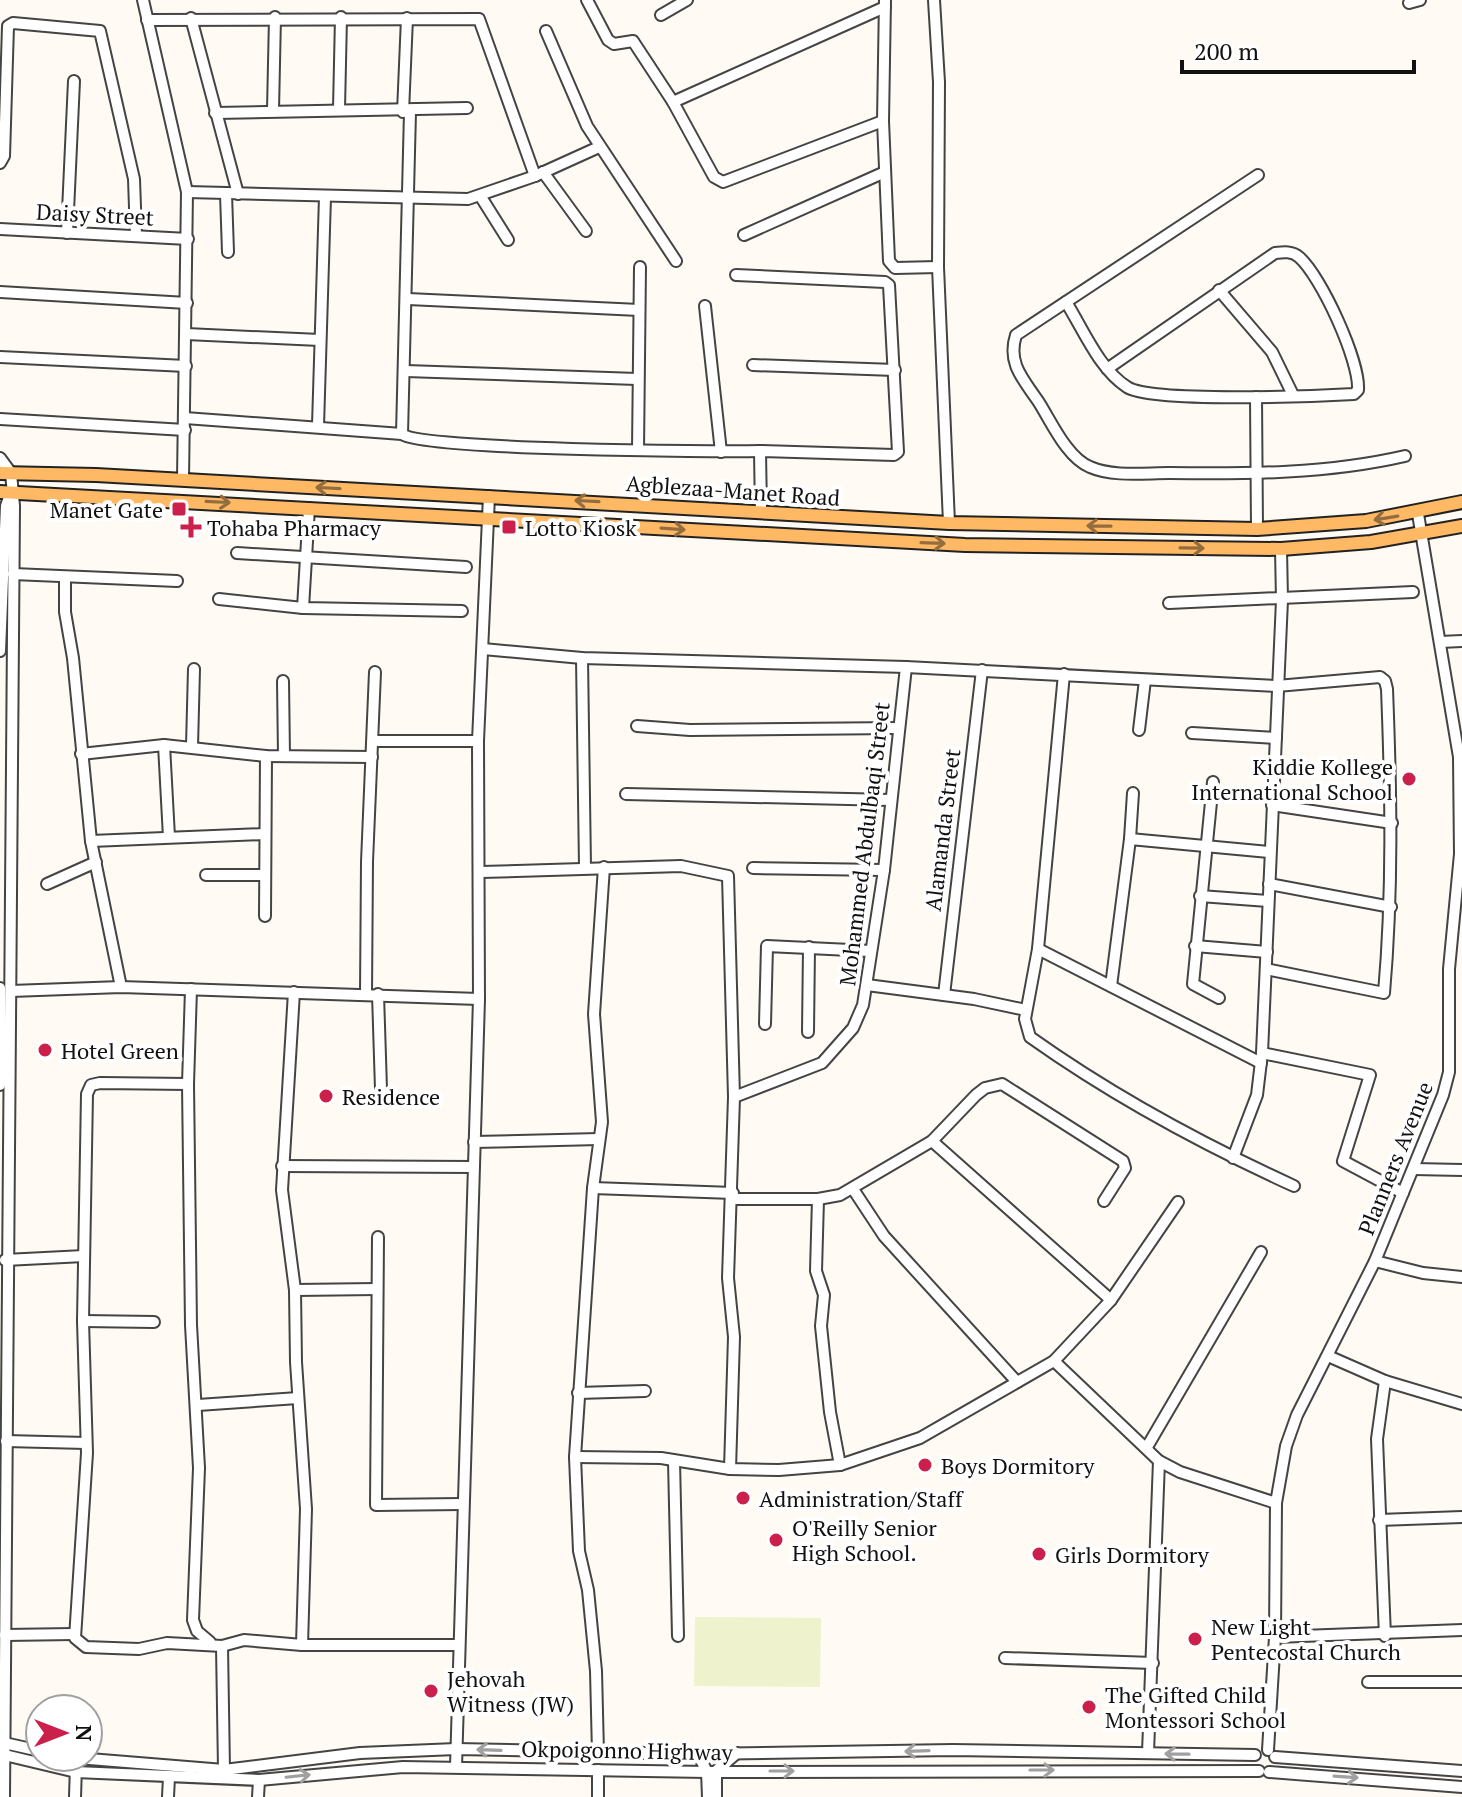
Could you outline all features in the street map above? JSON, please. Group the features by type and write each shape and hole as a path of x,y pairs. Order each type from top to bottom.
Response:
{"main road":[{"name":"Agblezaa-Manet Road","path":"6,473 183,479 949,523 1257,529 1341,524 1418,514 1462,502"},
{"name":"Agblezaa-Manet Road","path":"6,492 965,545 1281,549 1421,534 1462,526"}],"street":[{"path":"143,0 187,192 183,479"},
{"path":"587,0 608,40 614,44 626,39 633,41 673,102 714,177 723,182 883,121"},
{"path":"661,15 687,0"},
{"path":"934,0 939,82 938,267 949,523"},
{"path":"1409,3 1420,0"},
{"path":"673,102 885,4 883,121 891,267 938,267"},
{"path":"147,20 275,17 479,19 539,174 586,231"},
{"path":"273,110 275,17"},
{"path":"339,109 341,17"},
{"path":"191,18 232,194 228,252"},
{"path":"402,434 408,299 407,18"},
{"path":"0,163 4,156 8,26 13,23 100,31 133,168 136,236"},
{"path":"546,31 576,103 599,147 639,201 676,261"},
{"path":"67,233 74,81"},
{"path":"215,113 339,109 407,112 467,108"},
{"path":"187,192 408,199 481,197 599,147"},
{"path":"744,235 885,172"},
{"path":"1258,175 1016,335 1012,351 1017,370 1078,459 1090,467 1118,473 1256,474 1361,465 1405,456"},
{"path":"318,426 325,197"},
{"path":"481,197 508,240"},
{"name":"Daisy Street","path":"0,229 188,239"},
{"path":"1066,302 1107,369 1130,389 1148,394 1256,397 1354,394 1358,390 1350,348 1305,265 1297,255 1275,253 1107,369"},
{"path":"638,450 640,267"},
{"path":"185,418 402,434 408,438 435,442 894,455 898,446 888,283 736,275"},
{"path":"1219,290 1272,352 1293,395"},
{"path":"0,292 187,303"},
{"path":"408,299 639,310"},
{"path":"705,306 721,452"},
{"path":"186,334 320,340"},
{"path":"0,357 186,366"},
{"path":"753,365 895,370"},
{"path":"406,371 637,379"},
{"path":"1256,397 1257,529"},
{"path":"0,419 185,430"},
{"path":"760,451 761,513"},
{"path":"0,458 6,473 13,574 6,990 4,1797"},
{"path":"0,651 3,506 6,492"},
{"path":"456,1767 457,1645 479,999 481,872 478,741 489,496"},
{"path":"303,608 309,508"},
{"name":"Planners Avenue","path":"1264,1771 1274,1767 1276,1503 1286,1446 1297,1415 1375,1261 1414,1169 1449,1072 1449,969 1461,854 1459,757 1418,514"},
{"path":"1233,1158 1257,1095 1262,1058 1282,600 1281,549"},
{"path":"237,553 466,567"},
{"path":"13,574 177,581"},
{"path":"65,577 65,612 73,658 91,841 121,987"},
{"path":"1169,603 1413,592"},
{"path":"219,599 303,608 462,611"},
{"path":"1440,642 1462,641"},
{"path":"483,649 582,658 982,670 1277,686 1372,677 1385,681 1392,823 1391,907 1384,993 1266,969"},
{"path":"582,658 585,867"},
{"name":"Mohammed Abdulbaqi Street","path":"734,1097 822,1063 853,1028 867,985 884,870 906,667"},
{"path":"192,746 194,669"},
{"name":"Alamanda Street","path":"944,995 982,670"},
{"path":"375,672 367,862 372,994 381,1089"},
{"path":"1064,674 1038,949 1026,1010 1025,1025 1030,1037 1128,1101 1233,1158 1294,1186"},
{"path":"1139,730 1145,680"},
{"path":"283,681 284,756"},
{"path":"637,726 690,730 899,728"},
{"path":"1192,733 1276,738"},
{"path":"373,741 478,741"},
{"path":"81,754 164,745 266,756 372,757"},
{"path":"164,745 169,837"},
{"path":"265,916 266,756"},
{"path":"1213,782 1193,987 1219,998"},
{"path":"1111,986 1133,793"},
{"path":"626,794 891,800"},
{"path":"1272,805 1392,823"},
{"path":"91,841 265,834"},
{"path":"1130,839 1269,852"},
{"path":"47,884 96,862"},
{"path":"481,872 681,866 728,876 734,1097 728,1278 734,1337 730,1469"},
{"path":"598,1753 596,1671 588,1590 579,1551 575,1457 593,1188 602,1122 594,1014 604,867"},
{"path":"753,868 884,870"},
{"path":"206,875 265,875"},
{"path":"1269,884 1391,907"},
{"path":"1200,896 1268,901"},
{"path":"1195,946 1267,952"},
{"path":"808,1032 809,947"},
{"path":"765,1024 766,948 871,951"},
{"path":"1038,949 1262,1058 1370,1075 1343,1161 1403,1193"},
{"path":"867,985 1026,1010"},
{"path":"6,990 121,987 479,999"},
{"path":"191,989 188,1084 191,1325 198,1405 199,1468 193,1620 197,1631 217,1644"},
{"path":"0,1085 6,990"},
{"path":"294,992 282,1166 295,1290 298,1398 306,1509 302,1645"},
{"path":"188,1084 91,1085 87,1094 83,1321 86,1443 74,1634 79,1644 86,1647 139,1649 167,1643 217,1644 244,1640 302,1645 457,1645"},
{"path":"593,1188 818,1199 853,1189 932,1141 976,1095 985,1088 1002,1084 1123,1161 1125,1168 1104,1201"},
{"path":"474,1142 599,1139"},
{"path":"932,1141 1111,1300"},
{"path":"282,1166 473,1167"},
{"path":"1414,1169 1462,1170"},
{"path":"853,1189 884,1236 1017,1382"},
{"path":"818,1199 816,1271 824,1295 821,1326 830,1412 840,1465"},
{"path":"575,1457 661,1458 730,1469 779,1470 840,1465 920,1438 1054,1361 1111,1300 1178,1202"},
{"path":"378,1237 376,1505 462,1504"},
{"path":"1147,1447 1261,1252"},
{"path":"5,1260 84,1256"},
{"path":"1375,1261 1423,1273 1462,1277"},
{"path":"295,1290 377,1289"},
{"path":"83,1321 154,1322"},
{"path":"1328,1356 1385,1381 1462,1404"},
{"path":"1054,1361 1159,1461 1180,1472 1276,1503"},
{"path":"1385,1381 1377,1439 1385,1636"},
{"path":"578,1393 645,1391"},
{"path":"198,1405 298,1398"},
{"path":"6,1441 86,1443"},
{"path":"674,1461 678,1636"},
{"path":"1148,1753 1159,1461"},
{"path":"1379,1520 1462,1517"},
{"path":"1275,1637 1385,1636 1462,1630"},
{"path":"5,1635 74,1634"},
{"path":"217,1644 224,1770"},
{"path":"1005,1658 1153,1663"},
{"path":"1368,1682 1462,1682"},
{"name":"Okpoigonno Highway","path":"104,1761 224,1770 360,1753 456,1749 698,1754 953,1750 1255,1755"},
{"path":"2,1752 24,1751"},
{"name":"Okpoigonno Highway","path":"2,1752 24,1758"},
{"path":"708,1797 712,1772 737,1753"},
{"path":"698,1754 712,1772 716,1797"},
{"path":"1264,1771 1253,1762 1255,1755 1462,1771"},
{"name":"Okpoigonno Highway","path":"95,1773 259,1780 403,1767 712,1772 1264,1771 1462,1787"},
{"path":"598,1770 598,1797"},
{"path":"75,1797 76,1773"},
{"path":"168,1797 169,1777"},
{"path":"258,1797 259,1780"}],"green space":[{"path":"695,1617 821,1618 820,1687 694,1686"}],"place":[{"name":"Manet Gate","path":"179,509"},
{"name":"Tohaba Pharmacy","path":"191,527"},
{"name":"Lotto Kiosk","path":"509,527"},
{"name":"Kiddie Kollege International School","path":"1409,779"},
{"name":"Hotel Green","path":"45,1050"},
{"name":"Residence","path":"326,1096"},
{"name":"Boys Dormitory","path":"925,1465"},
{"name":"Administration/Staff","path":"743,1498"},
{"name":"O'Reilly Senior High School.","path":"776,1540"},
{"name":"Girls Dormitory","path":"1039,1554"},
{"name":"New Light Pentecostal Church","path":"1195,1639"},
{"name":"Jehovah Witness (JW)","path":"431,1691"},
{"name":"The Gifted Child Montessori School","path":"1089,1707"}]}
